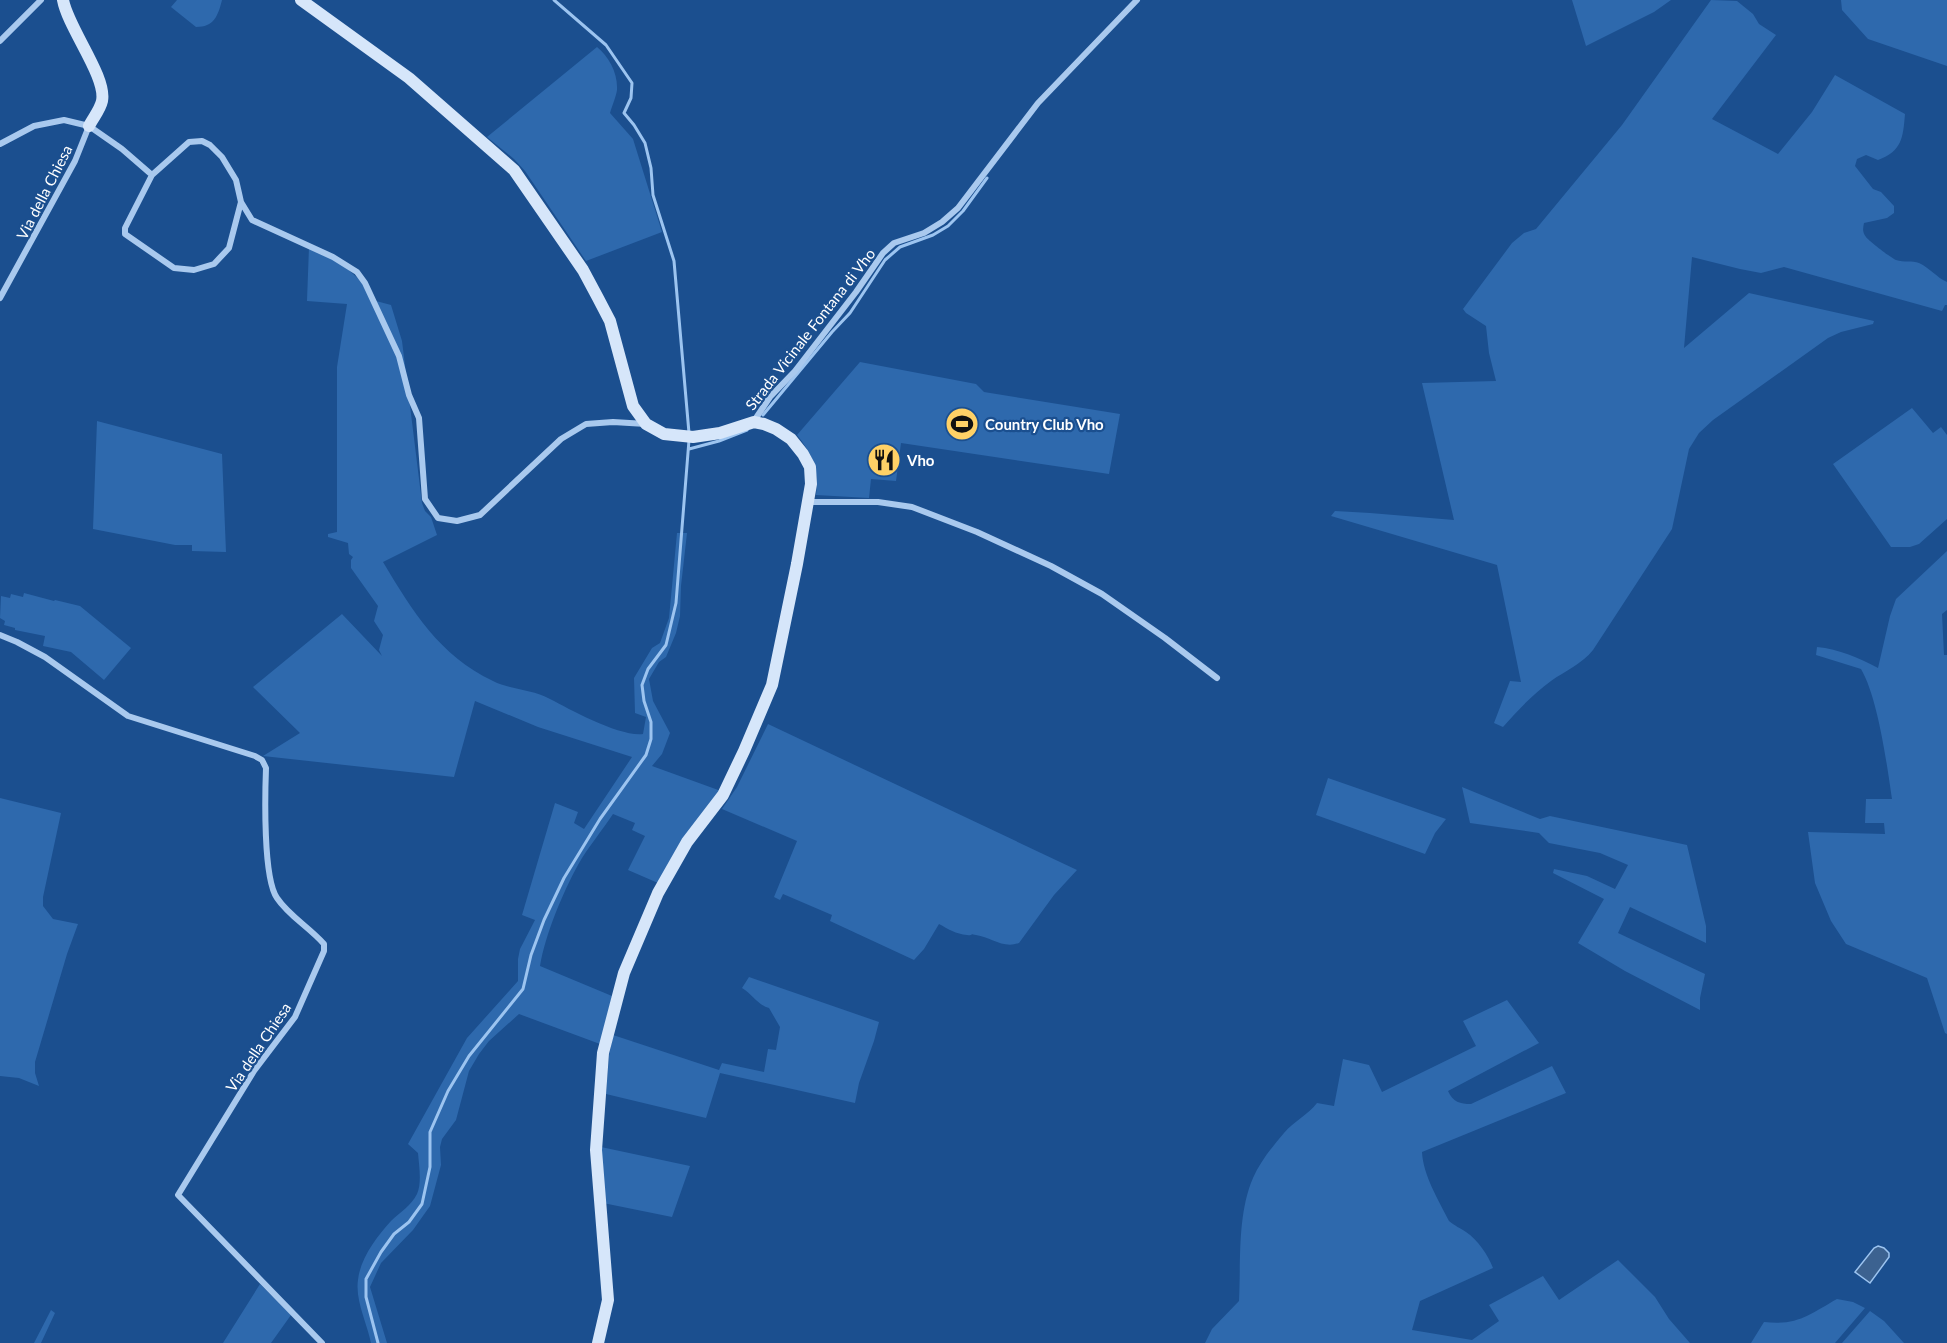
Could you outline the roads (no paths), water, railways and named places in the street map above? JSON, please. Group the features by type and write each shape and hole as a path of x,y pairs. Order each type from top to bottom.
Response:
{"street":[{"path":"0,41 41,0"},
{"path":"63,0 68,17 102,88 101,103 89,126"},
{"path":"301,0 409,78 514,170 583,270 610,321 633,406 646,424 664,434 688,437 720,433 754,422 776,429 791,439 810,467 811,484 772,685 723,795 687,842 658,893 624,973 603,1053 596,1150 608,1300 598,1343"},
{"name":"Strada Vicinale Fontana di Vho","path":"754,422 770,398 795,371 856,292 883,252 894,243 924,233 942,222 958,208 1038,103 1137,0"},
{"path":"0,144 34,126 64,120 89,126 122,149 152,175"},
{"name":"Via della Chiesa","path":"0,298 75,161 89,126"},
{"path":"242,202 229,248 214,264 194,270 174,268 125,234 125,228 152,175 189,142 202,141 210,145 222,157 236,180 242,202 252,220 333,257 357,272 365,283 399,356 409,394 419,418 425,499 438,518 457,521 480,515 561,439 586,424 613,422 646,424"},
{"path":"807,502 878,502 912,507 977,532 1051,566 1102,594 1217,678"},
{"name":"Via della Chiesa","path":"0,635 45,657 128,716 255,756 265,763 266,827 272,887 282,905 320,939 325,947 295,1017 254,1071 178,1195 322,1343"}],"waterway":[{"path":"554,0 606,45 632,83 631,98 624,113 645,143 651,168 653,195 674,261 689,433"},
{"path":"763,415 850,313 885,260 900,247 933,235 948,226 963,211 987,178"},
{"path":"689,449 747,430"},
{"path":"378,1343 366,1297 366,1279 394,1234 409,1222 422,1204 430,1167 430,1132 448,1091 469,1056 523,989 531,955 544,920 564,878 600,819 646,755 651,739 651,722 644,701 642,685 648,669 666,645 676,603 689,440"}],"place":[{"name":"Country Club Vho","path":"962,424"},
{"name":"Vho","path":"884,460"}]}
